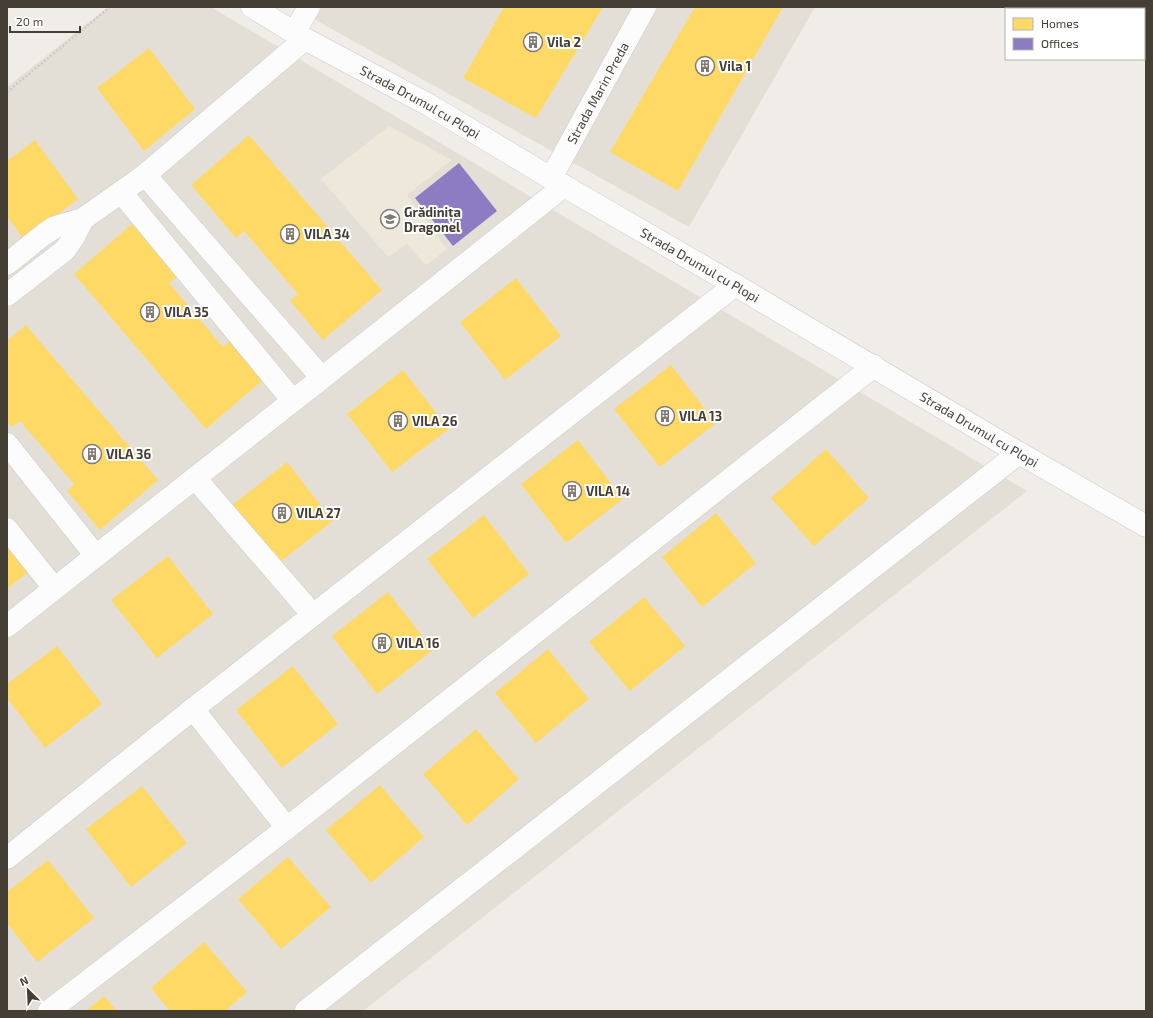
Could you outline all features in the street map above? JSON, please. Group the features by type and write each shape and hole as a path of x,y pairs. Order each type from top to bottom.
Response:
{"street":[{"name":"Strada Drumul cu Plopi","path":"252,7 300,36 429,105 557,182 1146,526"},
{"path":"7,264 55,227 83,219 145,175 300,36 309,7"},
{"name":"Strada Marin Preda","path":"557,182 645,7"},
{"path":"145,175 322,378"},
{"path":"7,626 322,378 557,182"},
{"path":"121,192 293,401"},
{"path":"7,295 65,250 74,237 83,219"},
{"path":"7,858 193,709 735,285"},
{"path":"50,1011 287,828 874,366"},
{"path":"7,444 96,556"},
{"path":"306,1011 1019,453"},
{"path":"195,478 313,615"},
{"path":"7,529 54,588"},
{"path":"193,709 287,828"}],"path":[{"path":"7,92 110,7"}],"shaded area":[{"path":"108,7 211,7 1027,491 363,1011 7,1011 7,87"},
{"path":"292,7 815,7 689,227"},
{"name":"Grădinița Dragonel","path":"389,126 452,160 407,195 447,249 426,265 407,244 388,257 321,179"}],"building: Homes":[{"name":"Vila 2","path":"504,7 603,7 536,118 463,78"},
{"name":"Vila 1","path":"695,7 783,7 678,191 610,152"},
{"path":"149,48 195,109 144,151 97,88"},
{"name":"VILA 34","path":"249,135 382,290 323,340 290,301 298,294 244,231 236,238 191,185"},
{"path":"35,140 78,199 24,240 7,216 7,161"},
{"name":"VILA 35","path":"132,224 177,277 169,283 223,347 231,340 264,379 206,429 74,274"},
{"path":"516,278 561,336 505,380 460,322"},
{"name":"VILA 36","path":"26,325 158,480 100,530 67,491 74,484 20,421 12,427 7,421 7,341"},
{"name":"VILA 13","path":"671,365 716,423 660,467 614,409"},
{"name":"VILA 26","path":"403,370 449,429 392,472 347,414"},
{"name":"VILA 14","path":"578,440 623,499 566,543 521,484"},
{"path":"826,449 869,498 814,546 771,498"},
{"name":"VILA 27","path":"287,462 333,521 276,565 231,506"},
{"path":"716,513 756,563 702,607 662,557"},
{"path":"484,515 529,574 473,618 427,559"},
{"path":"7,537 33,568 7,589"},
{"path":"168,556 213,614 157,658 111,600"},
{"name":"VILA 16","path":"388,592 433,650 377,694 332,636"},
{"path":"644,597 685,646 630,691 589,642"},
{"path":"57,646 102,704 45,748 7,698 7,684"},
{"path":"548,649 589,699 536,743 495,693"},
{"path":"293,666 338,724 282,768 236,710"},
{"path":"476,729 519,779 467,825 423,774"},
{"path":"380,785 424,837 371,883 326,830"},
{"path":"142,786 187,843 131,887 86,829"},
{"path":"288,857 331,907 281,949 238,899"},
{"path":"48,860 94,918 37,962 7,923 7,892"},
{"path":"204,942 247,992 225,1011 170,1011 151,988"},
{"path":"104,996 117,1011 86,1011"}],"building: Offices":[{"path":"459,163 497,211 453,246 415,198"}],"place":[{"name":"Vila 2","path":"533,42"},
{"name":"Vila 1","path":"705,66"},
{"name":"Grădinița Dragonel","path":"390,219"},
{"name":"VILA 34","path":"290,234"},
{"name":"VILA 35","path":"150,312"},
{"name":"VILA 13","path":"665,416"},
{"name":"VILA 26","path":"398,421"},
{"name":"VILA 36","path":"92,454"},
{"name":"VILA 14","path":"572,491"},
{"name":"VILA 27","path":"282,513"},
{"name":"VILA 16","path":"382,643"}]}
